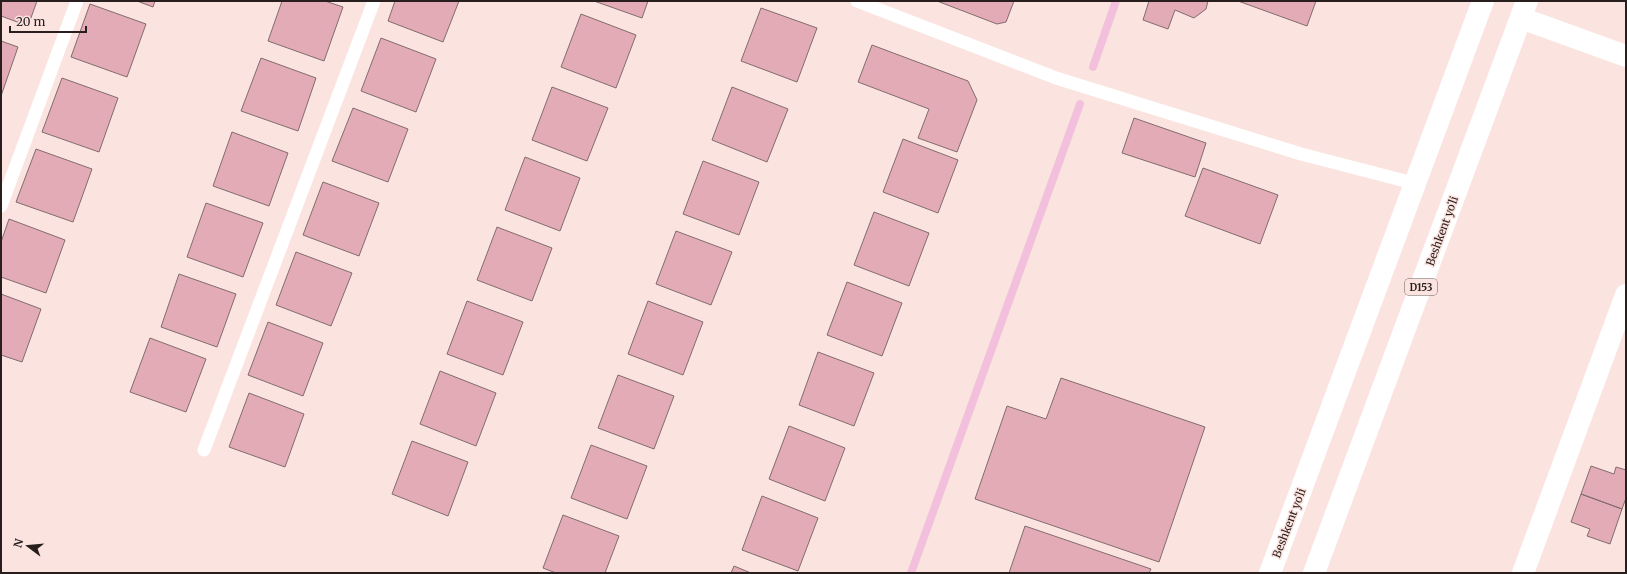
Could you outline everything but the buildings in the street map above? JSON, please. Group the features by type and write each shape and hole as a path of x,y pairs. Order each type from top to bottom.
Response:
{"main road":[{"name":"Beshkent yoʻli","path":"1270,573 1417,184 1483,1"},
{"name":"Beshkent yoʻli","path":"1314,573 1524,9"},
{"path":"1524,9 1626,56"},
{"path":"1523,573 1626,295"}],"lane":[{"path":"1,206 77,1"},
{"path":"204,450 374,1"},
{"path":"856,1 1056,78 1301,154 1417,184"}],"waterway":[{"path":"1093,67 1116,1"},
{"path":"911,573 1080,104"}]}
